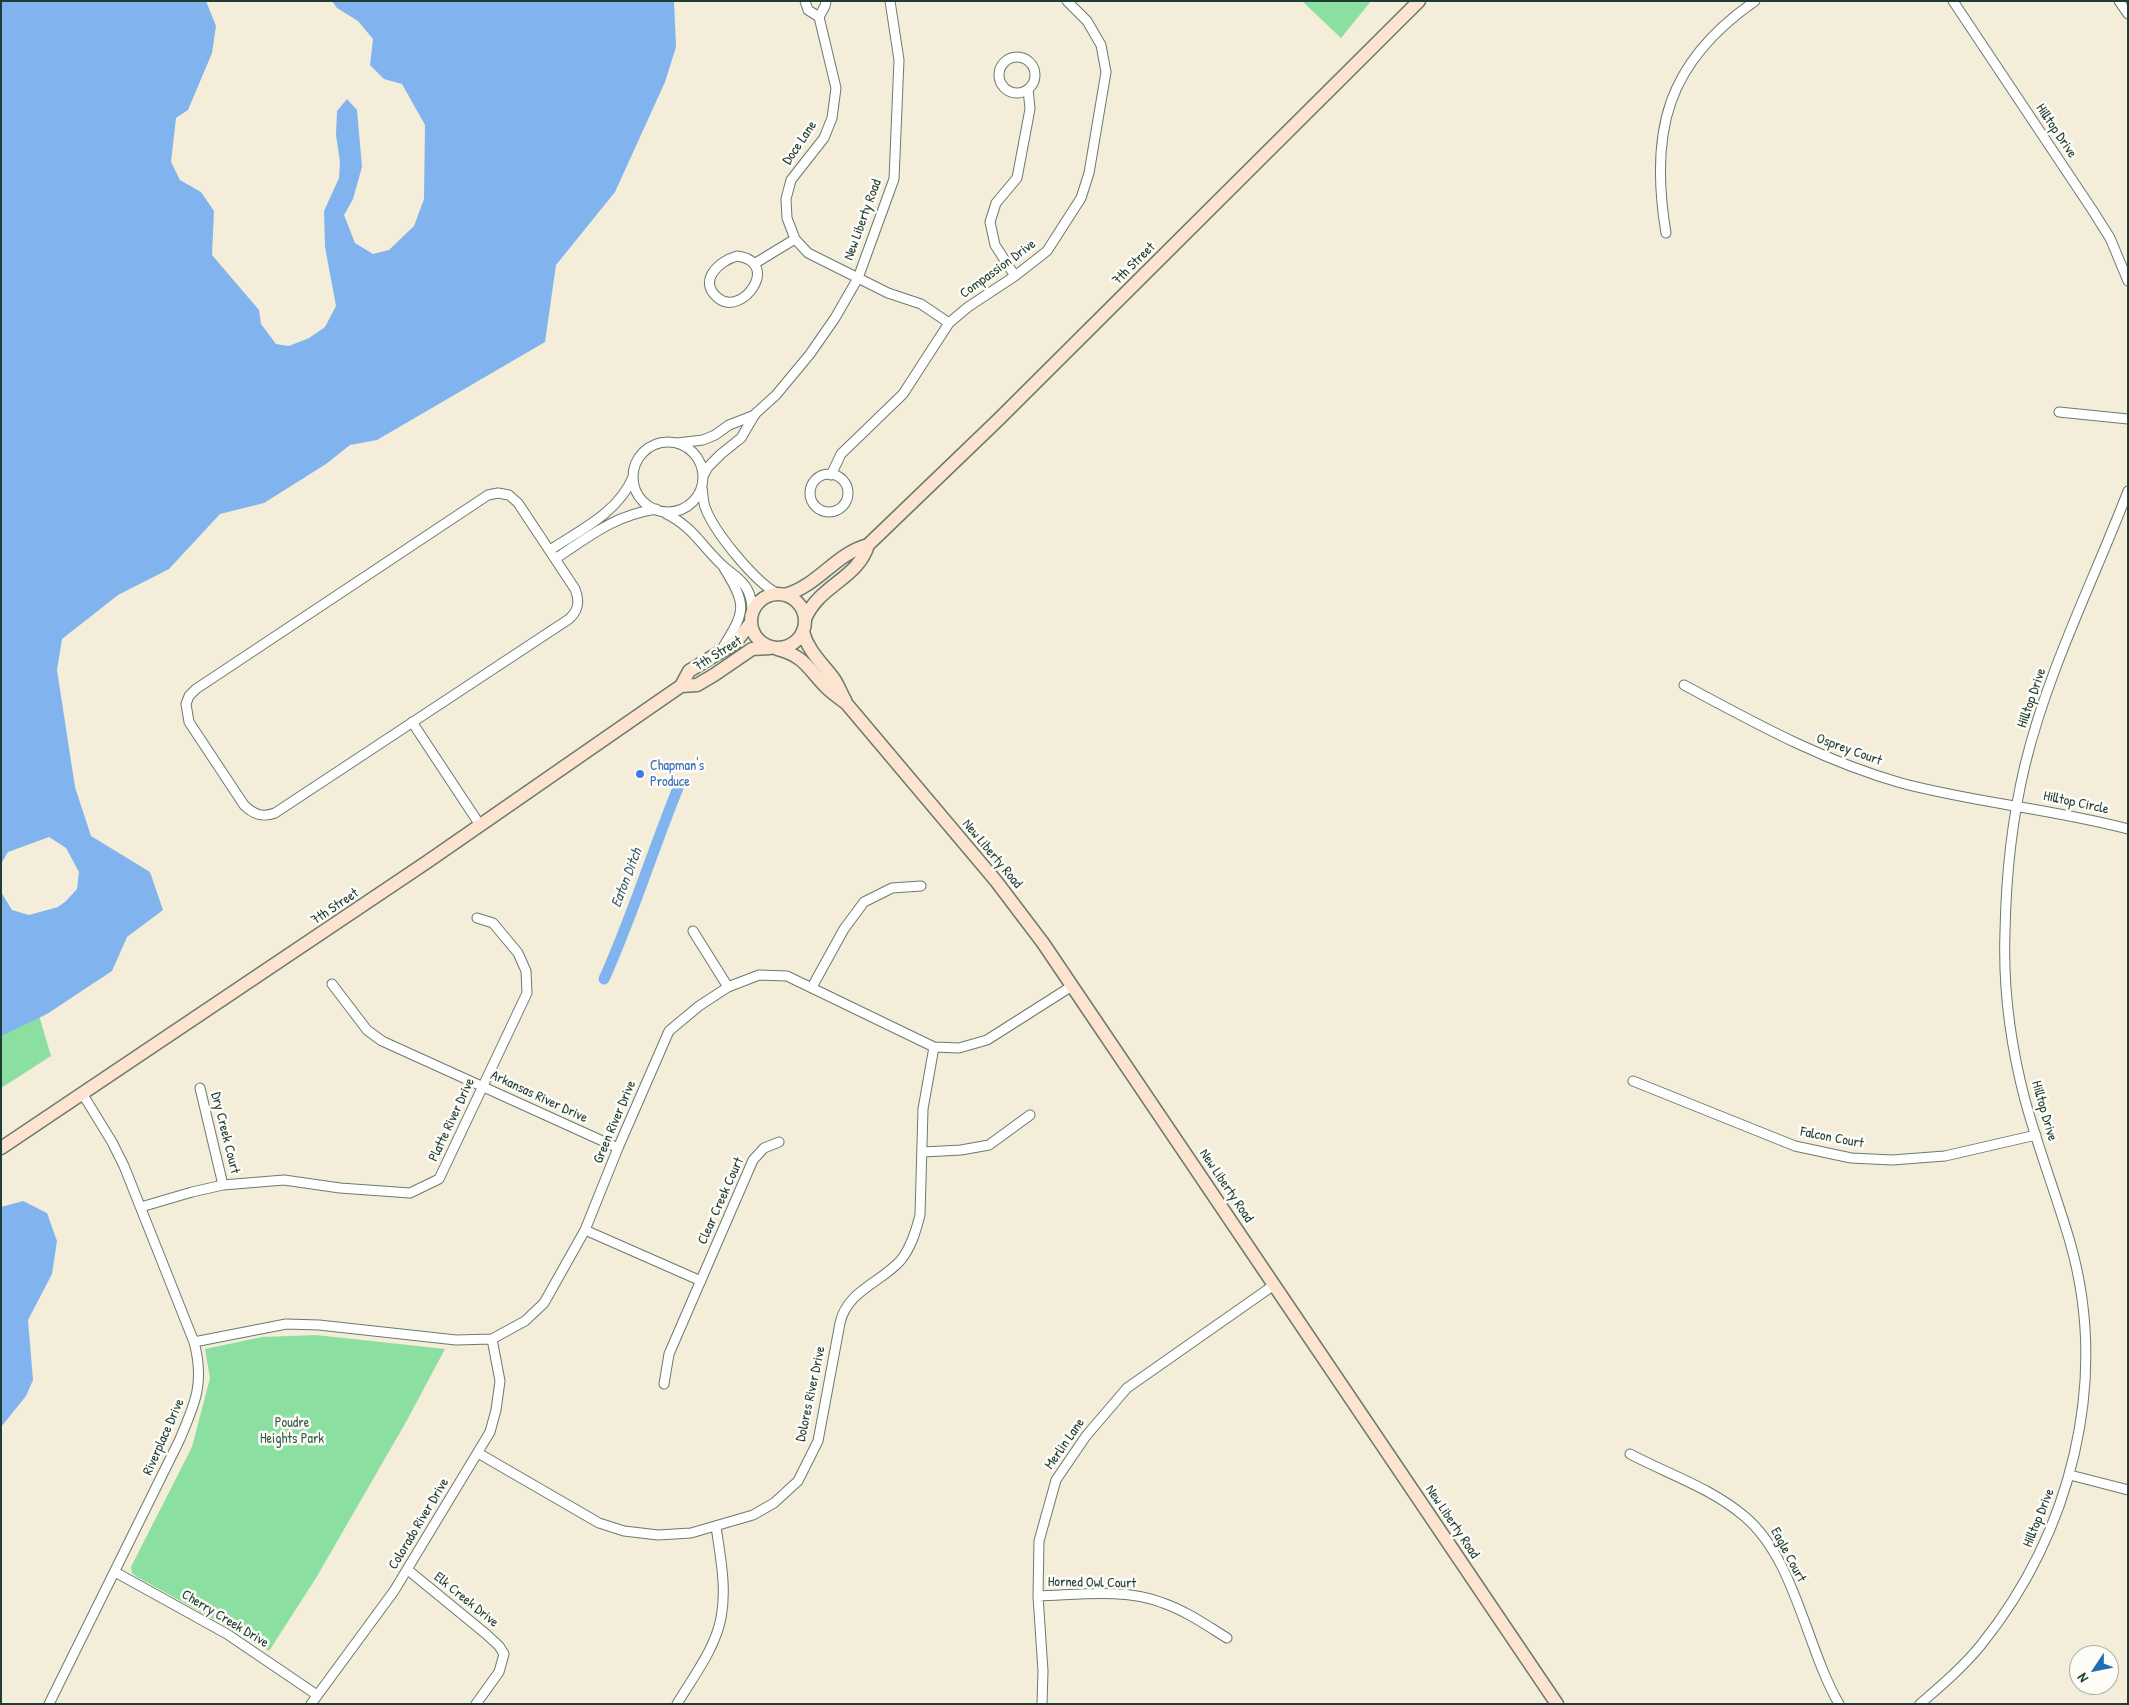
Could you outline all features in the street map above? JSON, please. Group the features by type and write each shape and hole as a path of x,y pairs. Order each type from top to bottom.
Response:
{"street":[{"name":"Doce Lane","path":"805,1 808,10 819,17 836,88 832,118 824,138 791,180 786,199 787,218 795,239 808,253 888,294 921,304 949,323"},
{"path":"819,17 826,1"},
{"name":"New Liberty Road","path":"704,476 708,467 741,438 755,414 776,394 810,354 835,318 858,278 894,179 899,60 890,1"},
{"name":"Compassion Drive","path":"831,475 841,454 903,394 949,323 968,307 1015,276 1047,251 1081,198 1089,173 1106,72 1100,45 1087,21 1067,1"},
{"name":"7th Street","path":"782,594 802,589 856,548 868,545 998,420 1419,1"},
{"path":"1666,233 1661,200 1660,166 1664,129 1675,94 1689,65 1710,38 1728,20 1755,1"},
{"name":"Hilltop Drive","path":"1952,1 2110,238 2128,281"},
{"path":"2119,1 2128,14"},
{"path":"1015,276 995,245 990,222 996,203 1017,178 1030,108 1028,89 1035,78 1035,72 1031,63 1020,57 1008,59 1001,67 999,73 1003,85 1013,92 1028,89"},
{"path":"754,264 795,239"},
{"path":"737,256 745,257 754,264 758,272 753,289 732,302 724,302 716,297 711,288 710,278 713,270 728,259 737,256"},
{"path":"2059,412 2128,418"},
{"name":"New Liberty Road","path":"676,443 703,440 715,435 729,425 755,414"},
{"path":"550,550 602,516 618,503 629,487 639,458 651,447 667,442 687,447 695,455 701,465 704,476 702,488 705,506 720,533 757,579 767,588 796,601 804,612 803,632 796,643 784,648 774,649 759,642 750,624 752,600 746,587 736,575 723,566"},
{"path":"634,474 637,492 648,505 680,521 694,532 723,566 735,586 742,605 737,623 722,650"},
{"path":"831,475 843,482 847,494 846,500 839,509 826,512 816,507 812,502 811,488 819,478 831,475"},
{"path":"555,559 608,524 625,516 658,510 670,512 681,510 690,505 702,488"},
{"name":"Hilltop Drive","path":"1920,1704 1947,1681 1974,1652 2028,1578 2052,1528 2070,1475 2081,1426 2085,1334 2077,1269 2018,1071 2009,1009 2005,956 2007,884 2026,762 2053,677 2128,491"},
{"path":"498,493 509,495 518,503 555,559 578,597 575,614 275,813 268,816 251,812 244,805 189,722 186,704 196,689 488,496 498,493"},
{"name":"7th Street","path":"805,619 810,608 818,598 864,559 868,545"},
{"path":"752,611 760,600 765,597 782,594"},
{"name":"7th Street","path":"1,1148 307,944 681,686 690,671 741,637 750,624"},
{"name":"New Liberty Road","path":"803,632 813,654 835,681 846,703"},
{"name":"7th Street","path":"681,686 697,685 752,649 774,649"},
{"name":"New Liberty Road","path":"774,649 791,653 802,659 827,688 846,703 1020,911 1557,1704"},
{"name":"Osprey Court","path":"1684,685 1768,731 1817,754 1853,768 1930,790 2018,806"},
{"path":"412,722 480,825"},
{"name":"Hilltop Circle","path":"2018,806 2091,819 2128,829"},
{"path":"812,987 844,929 864,902 892,888 921,886"},
{"name":"Platte River Drive","path":"141,1207 223,1185 284,1180 340,1188 410,1193 439,1179 527,993 526,971 518,953 494,923 477,918"},
{"path":"693,931 728,987"},
{"name":"Green River Drive","path":"194,1342 286,1324 319,1325 456,1340 492,1338 525,1320 544,1303 585,1230 618,1148 669,1032 698,1006 728,987 759,975 787,976 934,1047 959,1048 987,1040 1072,986"},
{"name":"Arkansas River Drive","path":"332,984 367,1030 382,1042 618,1148"},
{"name":"Dolores River Drive","path":"478,1453 599,1523 624,1530 658,1535 691,1533 752,1516 774,1503 798,1481 818,1441 842,1314 853,1298 900,1261 910,1246 917,1230 920,1215 923,1109 934,1047"},
{"name":"Falcon Court","path":"1633,1081 1795,1146 1851,1158 1892,1160 1927,1158 1961,1153 2036,1135"},
{"name":"Dry Creek Court","path":"200,1088 223,1185"},
{"name":"Riverplace Drive","path":"49,1704 179,1441 194,1406 199,1386 197,1354 194,1342 141,1207 112,1142 82,1093"},
{"path":"923,1152 961,1150 989,1145 1030,1115"},
{"name":"Clear Creek Court","path":"664,1384 670,1354 753,1160 764,1148 779,1142"},
{"path":"585,1230 701,1282"},
{"name":"Merlin Lane","path":"1042,1704 1043,1671 1038,1596 1039,1541 1056,1480 1086,1436 1127,1388 1274,1285"},
{"name":"Colorado River Drive","path":"311,1704 408,1570 490,1432 496,1410 500,1381 492,1338"},
{"name":"Eagle Court","path":"1630,1454 1728,1504 1745,1516 1763,1535 1779,1561 1815,1653 1839,1704"},
{"path":"2070,1475 2128,1490"},
{"path":"677,1704 711,1648 721,1618 724,1578 716,1526"},
{"name":"Elk Creek Drive","path":"408,1570 500,1646 504,1654 500,1672 476,1704"},
{"name":"Cherry Creek Drive","path":"115,1572 227,1634 317,1695"},
{"name":"Horned Owl Court","path":"1038,1596 1116,1594 1142,1597 1162,1602 1177,1609 1227,1638"}],"green space":[{"path":"1302,1 1371,1 1341,38"},
{"path":"1,929 24,965 51,1056 1,1088"},
{"name":"Poudre Heights Park","path":"316,1335 445,1349 406,1422 316,1578 269,1651 137,1577 132,1573 131,1567 192,1447 210,1378 205,1349 262,1337"}],"water":[{"path":"1,1 206,1 216,26 212,53 188,110 176,118 171,162 180,180 201,192 214,211 212,255 259,310 261,324 276,344 289,346 309,338 325,327 336,306 325,247 324,211 339,178 340,162 336,135 337,111 347,99 357,110 362,167 353,199 344,215 355,243 373,254 389,250 414,226 424,199 425,125 402,84 384,79 370,65 373,39 358,21 337,8 332,1 674,1 676,47 665,82 615,192 556,265 545,342 377,440 350,445 326,464 264,503 220,514 169,569 118,595 62,639 57,670 75,787 91,836 150,872 163,910 127,937 112,971 47,1014 1,1036 1,892 12,910 29,915 58,907 66,901 77,889 79,872 66,848 49,837 8,852 1,864"},
{"path":"23,1201 47,1213 57,1241 52,1274 28,1320 33,1380 26,1396 1,1427 1,1207"}],"waterway":[{"name":"Eaton Ditch","path":"604,979 624,932 678,788"}],"place":[{"name":"Chapman's Produce","path":"640,774"}]}
